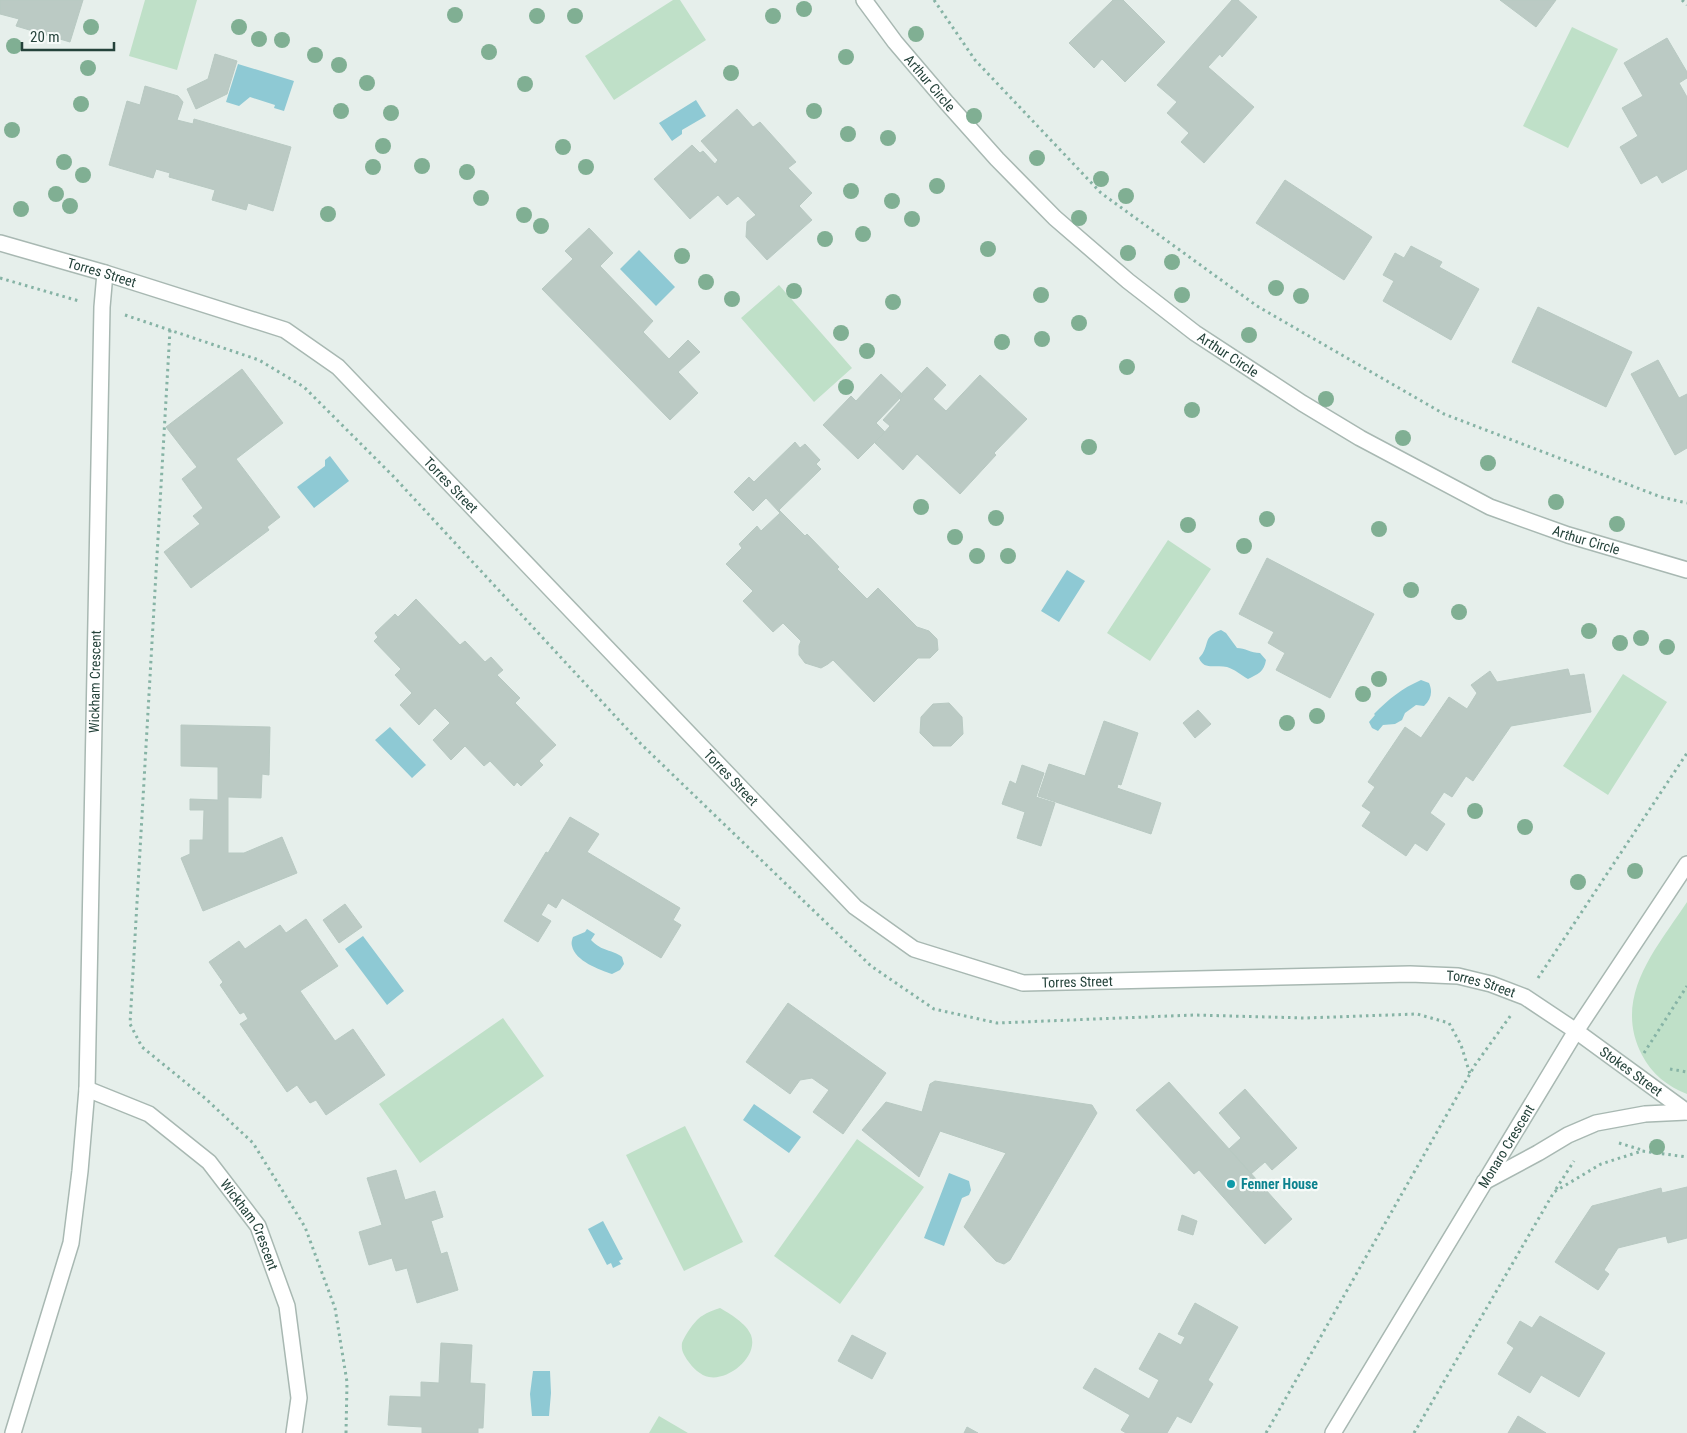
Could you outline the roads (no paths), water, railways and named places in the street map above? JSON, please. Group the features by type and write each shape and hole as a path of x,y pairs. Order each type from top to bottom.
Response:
{"street":[{"name":"Arthur Circle","path":"864,0 895,42 947,103 997,159 1055,218 1128,281 1195,333 1302,403 1352,433 1490,507 1568,535 1687,570"},
{"name":"Torres Street","path":"0,242 285,330 338,367 855,907 914,949 1023,983 1410,974 1458,976 1491,984 1525,997 1576,1031"},
{"name":"Wickham Crescent","path":"13,1433 70,1244 80,1171 87,1089 102,307 105,273"},
{"name":"Monaro Crescent","path":"1334,1433 1576,1031 1687,864"},
{"name":"Stokes Street","path":"1576,1031 1687,1112"},
{"name":"Wickham Crescent","path":"87,1089 150,1114 209,1162 258,1226 286,1306 299,1398 294,1433"},
{"path":"1484,1182 1568,1135 1596,1123 1645,1114 1687,1112"}],"water":[{"path":"238,64 294,81 284,111 274,108 275,105 250,97 239,106 226,102"},
{"path":"696,100 706,116 682,130 682,134 672,141 659,123"},
{"path":"639,250 675,287 656,306 620,269"},
{"path":"330,456 349,481 314,508 297,487 325,466 325,460"},
{"path":"1067,570 1085,581 1059,622 1041,611"},
{"path":"1221,630 1226,633 1237,648 1260,653 1266,660 1260,672 1248,679 1230,668 1207,666 1201,662 1199,658 1205,650 1208,639"},
{"path":"1421,680 1429,683 1431,689 1430,698 1424,706 1416,705 1405,713 1402,720 1395,724 1383,725 1378,731 1372,728 1369,722 1380,708 1402,690"},
{"path":"390,727 426,765 412,778 375,740"},
{"path":"587,929 595,934 591,940 595,944 622,957 624,964 620,970 612,974 589,964 578,956 572,945 573,937 585,932"},
{"path":"363,936 404,991 387,1005 345,949"},
{"path":"754,1104 801,1137 789,1153 743,1120"},
{"path":"949,1173 969,1181 971,1190 969,1195 962,1198 944,1246 924,1238"},
{"path":"603,1221 623,1259 619,1261 621,1264 613,1268 611,1263 607,1265 588,1229"},
{"path":"533,1371 550,1371 549,1416 532,1416 530,1394"}],"place":[{"name":"Fenner House","path":"1231,1184"}]}
